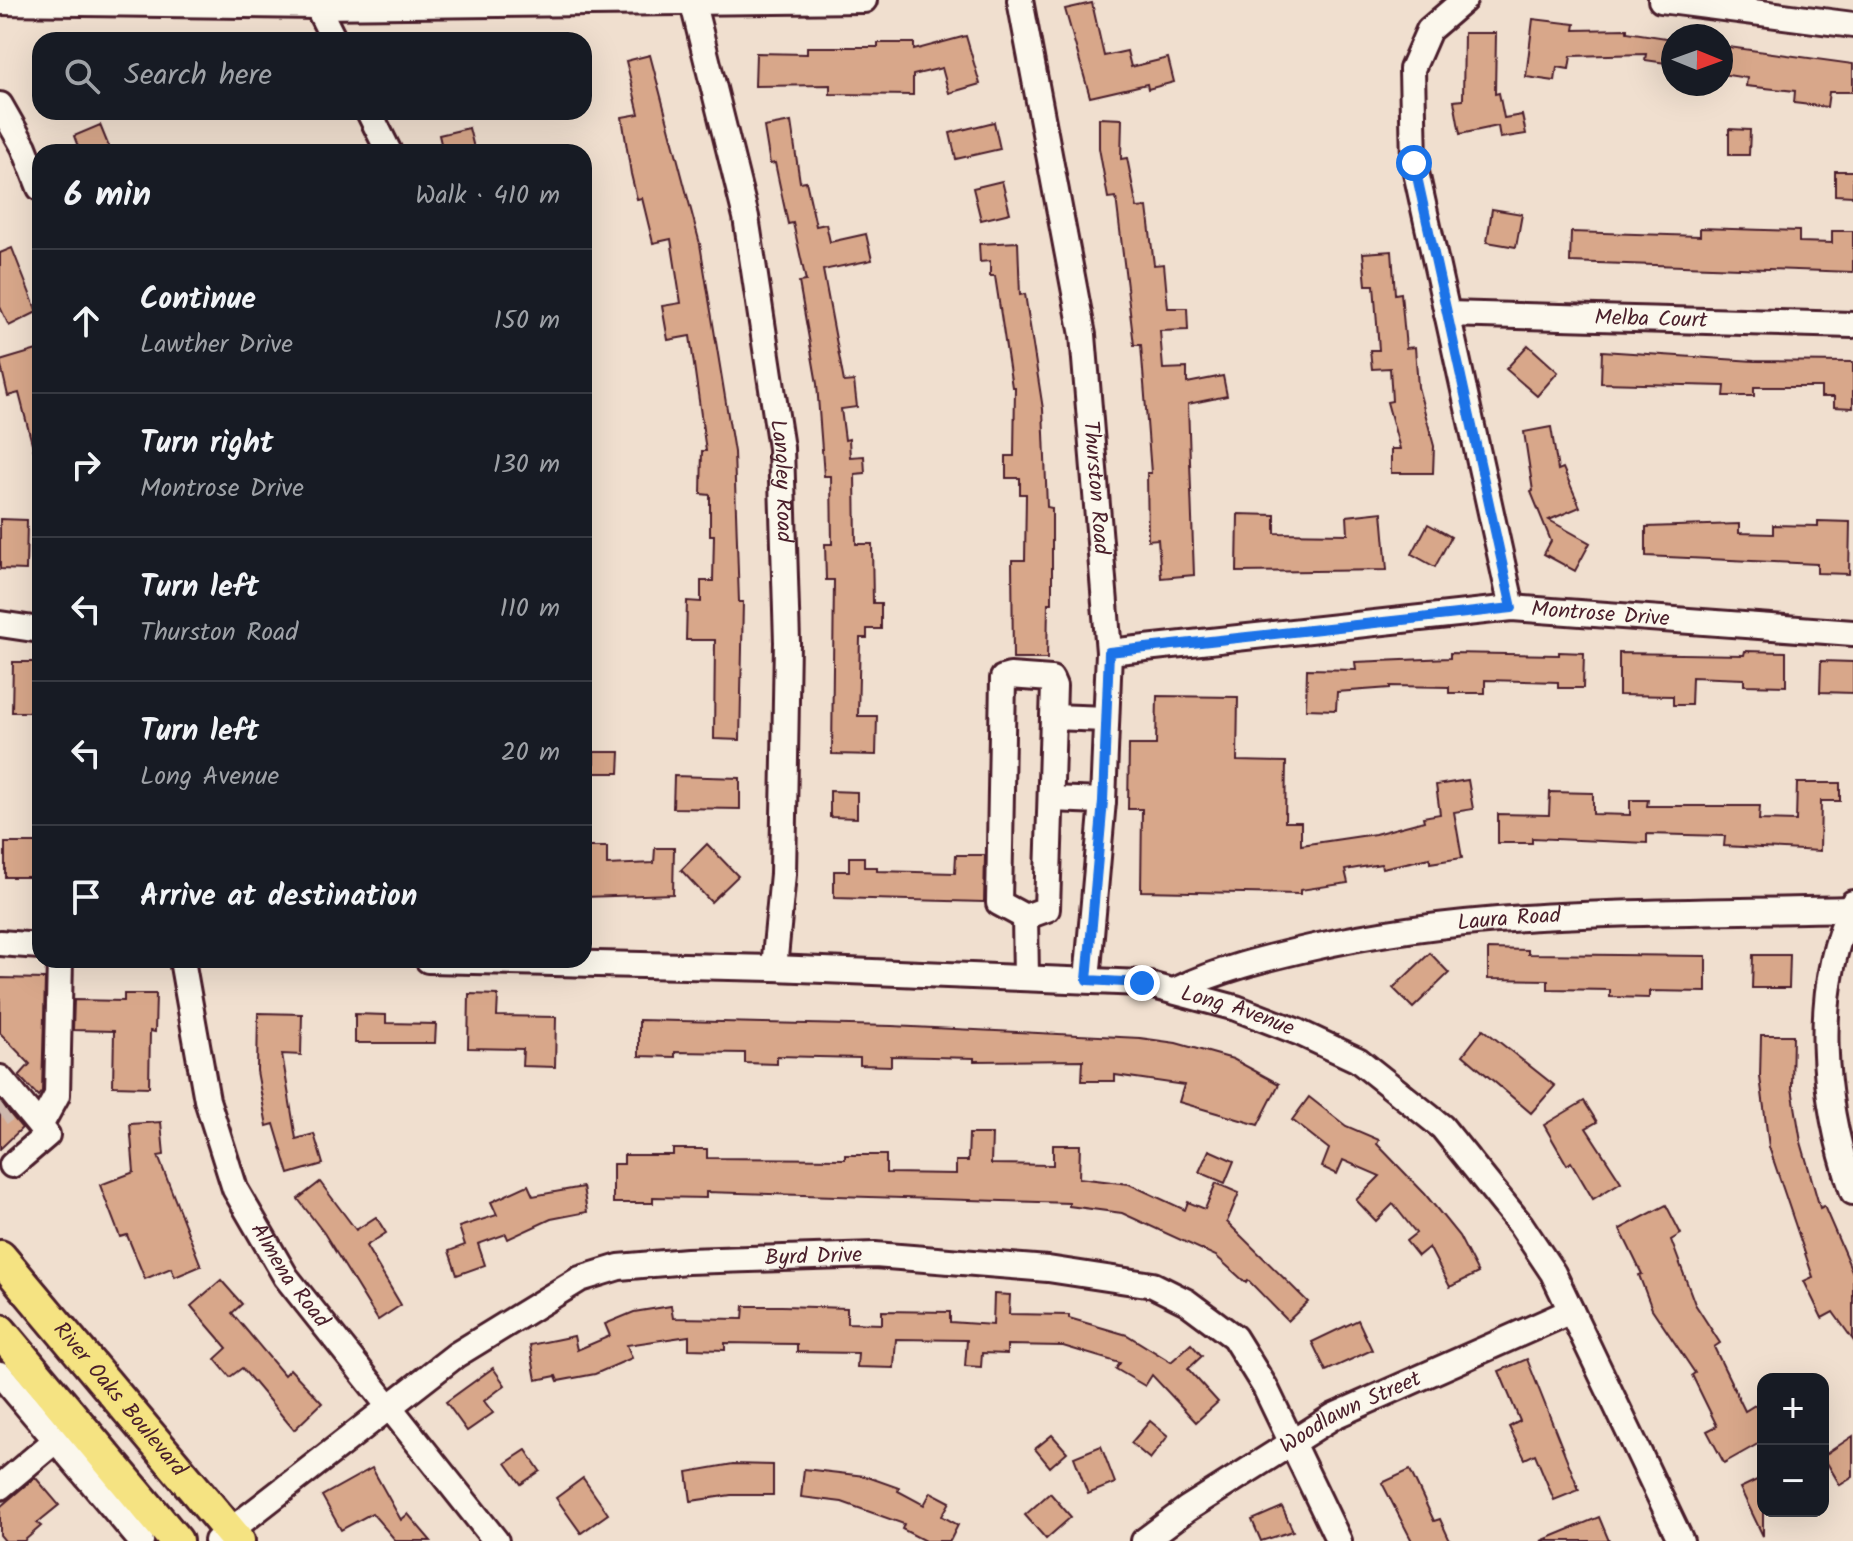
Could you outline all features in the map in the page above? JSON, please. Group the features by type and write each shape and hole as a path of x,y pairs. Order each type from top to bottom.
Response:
{"main road":[{"name":"River Oaks Boulevard","path":"0,1257 229,1538"},
{"path":"0,1311 26,1287"},
{"path":"0,1331 176,1541"}],"street":[{"path":"0,2 317,6 864,0"},
{"name":"Thurston Road","path":"1020,0 1083,335 1109,652 1103,801 1087,980"},
{"path":"1464,0 1429,30 1412,69 1414,163 1512,608"},
{"path":"1661,0 1853,25"},
{"name":"Langley Road","path":"693,4 746,217 781,448 787,673 783,874 774,968"},
{"path":"317,6 330,32"},
{"path":"0,105 32,168"},
{"path":"373,120 385,144"},
{"name":"Melba Court","path":"1447,314 1853,325"},
{"name":"Montrose Drive","path":"1109,652 1512,608 1853,633"},
{"path":"0,624 32,629"},
{"path":"1003,678 1051,679 1053,717 1047,909 1025,917 999,903 1003,678"},
{"path":"1053,717 1106,719"},
{"path":"1051,799 1103,801"},
{"path":"1852,906 1833,964 1827,996 1832,1124 1853,1192"},
{"name":"Laura Road","path":"1176,990 1222,968 1360,936 1468,920 1852,906"},
{"path":"1025,917 1026,977"},
{"path":"0,943 32,945"},
{"name":"Long Avenue","path":"592,963 1026,977 1176,990 1298,1032 1358,1060 1442,1127 1521,1225 1553,1273 1681,1541"},
{"path":"40,1126 57,1095 60,968"},
{"name":"Almena Road","path":"183,968 207,1100 235,1189 286,1277 496,1541"},
{"path":"1,1080 12,1105 47,1135 4,1165"},
{"name":"Byrd Drive","path":"229,1538 469,1347 522,1313 593,1275 619,1267 687,1261 875,1255 1048,1269 1153,1285 1187,1302 1234,1337 1265,1387 1339,1541"},
{"name":"Woodlawn Street","path":"1144,1541 1187,1509 1334,1416 1571,1311"},
{"path":"0,1374 141,1541"},
{"path":"0,1487 56,1440"}],"building":[{"path":"1092,3 1104,56 1127,51 1131,67 1168,58 1174,82 1148,89 1147,84 1090,97 1065,9"},
{"path":"1533,19 1575,24 1574,30 1627,29 1627,32 1661,37 1661,62 1645,60 1646,54 1571,56 1569,69 1557,67 1555,81 1526,77"},
{"path":"1464,33 1496,33 1495,94 1499,93 1504,118 1522,115 1526,134 1500,138 1498,126 1460,134 1454,101 1463,100"},
{"path":"966,36 980,84 949,93 942,68 913,75 913,95 830,94 830,85 755,86 756,53 807,54 807,47 878,47 878,43 914,43 914,50"},
{"path":"1733,48 1853,64 1853,92 1829,92 1827,107 1794,103 1795,91 1746,86 1747,78 1733,76"},
{"path":"650,55 700,244 734,452 739,602 743,602 740,740 714,739 715,640 686,640 687,601 701,602 701,581 713,581 714,535 710,535 710,495 701,494 702,451 706,451 690,336 668,340 662,306 681,303 671,239 653,243 642,198 637,199 622,117 639,114 626,61"},
{"path":"1099,118 1122,119 1121,159 1127,158 1137,208 1147,207 1154,265 1164,264 1168,308 1187,308 1188,330 1160,331 1163,369 1187,368 1187,383 1223,376 1227,396 1188,404 1194,575 1161,578 1158,539 1148,540 1147,473 1151,473 1141,345 1134,345 1116,197 1108,198 1099,148"},
{"path":"791,122 800,182 806,181 816,226 826,224 830,242 866,234 872,260 823,270 844,382 854,381 857,407 841,409 845,440 849,439 850,457 864,456 865,473 855,474 856,544 872,544 873,603 881,603 881,629 867,629 867,638 860,638 858,716 877,716 876,755 832,754 834,580 826,580 825,544 832,544 831,476 824,476 817,384 799,282 806,281 793,223 788,224 775,163 770,164 764,127"},
{"path":"994,122 1000,149 956,159 950,133"},
{"path":"100,125 108,144 77,144 74,136"},
{"path":"469,128 473,144 441,144 439,135"},
{"path":"1729,129 1750,130 1749,155 1729,155"},
{"path":"1835,171 1853,171 1853,196 1835,195"},
{"path":"1002,181 1010,213 981,220 973,188"},
{"path":"1492,209 1522,214 1516,247 1487,242"},
{"path":"1700,228 1799,231 1799,242 1832,243 1832,231 1853,231 1853,272 1570,262 1571,232 1700,236"},
{"path":"1018,242 1020,295 1025,294 1043,409 1047,507 1052,508 1052,603 1048,603 1047,659 1013,659 1012,560 1025,560 1026,494 1020,494 1020,478 1006,478 1006,456 1014,456 1015,387 1012,387 995,276 990,276 990,261 980,262 979,244"},
{"path":"12,248 32,299 32,314 9,326 0,307 0,253"},
{"path":"1392,251 1395,294 1401,293 1406,348 1415,347 1418,387 1434,446 1433,473 1391,473 1391,449 1400,449 1387,402 1392,401 1390,368 1372,369 1370,350 1379,350 1374,285 1366,285 1363,253"},
{"path":"1528,345 1558,372 1537,396 1506,369"},
{"path":"32,351 32,443 19,393 8,396 0,361"},
{"path":"1602,351 1754,361 1853,362 1853,408 1834,407 1834,397 1821,397 1821,387 1754,387 1754,396 1724,396 1725,386 1601,383"},
{"path":"1551,427 1558,470 1563,468 1580,507 1549,520 1590,543 1575,571 1544,554 1551,541 1531,492 1524,432"},
{"path":"1382,512 1387,570 1237,572 1238,514 1275,515 1275,533 1348,534 1347,516"},
{"path":"0,519 27,520 26,570 0,569"},
{"path":"1818,521 1850,522 1849,574 1817,573 1817,564 1646,556 1646,527 1739,524 1739,533 1773,534 1773,525 1818,526"},
{"path":"1428,524 1451,537 1435,567 1412,554"},
{"path":"1745,651 1786,652 1786,686 1744,685 1744,679 1692,677 1691,705 1673,705 1673,696 1619,695 1619,653 1744,655"},
{"path":"1559,652 1584,653 1583,688 1558,688 1558,682 1485,680 1485,693 1449,693 1449,687 1390,686 1337,692 1336,710 1306,709 1307,669 1356,670 1355,662 1450,658 1450,653 1559,655"},
{"path":"1821,661 1853,662 1853,693 1820,692"},
{"path":"13,662 32,662 32,712 12,712"},
{"path":"1157,696 1238,697 1237,761 1286,762 1285,822 1301,822 1301,845 1375,834 1424,821 1423,817 1440,814 1436,785 1468,780 1473,809 1454,812 1462,858 1430,863 1430,858 1382,868 1381,864 1345,870 1348,883 1300,890 1300,894 1141,891 1142,809 1128,809 1129,745 1156,745"},
{"path":"594,752 620,752 619,773 594,773"},
{"path":"674,776 740,778 740,809 673,808"},
{"path":"1797,783 1840,783 1840,801 1821,801 1820,851 1724,846 1725,836 1647,834 1647,843 1532,838 1532,843 1498,843 1498,814 1549,815 1550,792 1593,793 1593,814 1630,815 1630,800 1648,800 1647,806 1760,806 1759,820 1796,821"},
{"path":"830,791 857,792 857,818 830,817"},
{"path":"5,843 32,843 32,877 5,877"},
{"path":"707,844 738,876 711,902 681,870"},
{"path":"592,847 607,847 607,865 654,863 655,848 674,848 673,894 592,897"},
{"path":"956,855 985,855 984,902 834,898 834,871 849,871 849,857 864,857 864,867 877,867 877,871 955,873"},
{"path":"1488,949 1528,950 1528,954 1706,956 1706,992 1649,991 1649,998 1610,997 1610,990 1548,989 1548,980 1488,979"},
{"path":"1430,953 1449,973 1413,1008 1393,988"},
{"path":"1753,955 1790,955 1789,988 1752,988"},
{"path":"0,978 45,979 42,1091 38,1096 19,1076 30,1064 0,1033"},
{"path":"124,994 156,994 155,1032 150,1031 149,1087 113,1086 114,1031 73,1030 74,1000 124,1001"},
{"path":"469,994 498,995 497,1016 556,1017 555,1067 522,1066 523,1049 468,1048"},
{"path":"258,1013 302,1014 301,1055 282,1054 296,1139 314,1134 323,1164 289,1174 274,1124 267,1126 257,1071"},
{"path":"355,1014 386,1015 386,1023 436,1024 435,1043 355,1043"},
{"path":"639,1020 892,1026 1140,1038 1176,1043 1233,1059 1279,1084 1258,1125 1179,1102 1184,1085 1115,1075 1115,1081 1082,1081 1083,1060 974,1061 974,1058 891,1056 891,1066 860,1065 860,1058 777,1056 777,1064 745,1063 745,1053 675,1052 675,1057 639,1056"},
{"path":"1483,1029 1555,1086 1531,1113 1463,1055"},
{"path":"1761,1035 1793,1035 1792,1088 1801,1142 1820,1208 1824,1206 1853,1273 1853,1340 1833,1312 1822,1318 1804,1281 1813,1277 1769,1147 1760,1077"},
{"path":"1309,1097 1346,1126 1379,1140 1377,1144 1425,1194 1459,1236 1478,1273 1450,1287 1429,1247 1418,1256 1406,1241 1416,1233 1393,1204 1376,1221 1356,1200 1380,1176 1343,1160 1337,1174 1322,1167 1329,1149 1292,1120"},
{"path":"1584,1101 1597,1122 1586,1128 1621,1182 1593,1199 1571,1162 1567,1165 1544,1125"},
{"path":"0,1102 22,1128 0,1149"},
{"path":"161,1122 164,1155 158,1156 201,1266 175,1277 171,1268 145,1279 127,1235 120,1237 100,1185 134,1172 130,1124"},
{"path":"969,1134 992,1134 991,1164 1053,1165 1053,1145 1080,1145 1079,1178 1129,1184 1185,1210 1188,1202 1205,1209 1216,1183 1239,1193 1227,1222 1308,1302 1288,1321 1248,1280 1246,1283 1216,1256 1122,1213 1069,1206 1069,1203 706,1192 706,1198 653,1197 653,1203 613,1203 613,1164 624,1164 624,1155 673,1155 673,1149 707,1149 707,1158 845,1159 845,1155 886,1155 886,1173 956,1174 956,1161 968,1161"},
{"path":"1209,1150 1234,1161 1225,1183 1199,1172"},
{"path":"320,1182 356,1230 376,1217 386,1233 366,1246 401,1305 378,1320 324,1233 298,1199"},
{"path":"528,1185 533,1196 583,1187 587,1212 551,1219 508,1239 506,1234 478,1244 485,1265 457,1275 449,1251 465,1245 459,1227 497,1215 491,1202"},
{"path":"1666,1205 1681,1234 1671,1240 1695,1304 1720,1343 1714,1347 1745,1411 1755,1405 1757,1408 1757,1444 1724,1463 1707,1431 1717,1426 1692,1375 1695,1373 1652,1309 1639,1275 1642,1274 1620,1229"},
{"path":"221,1280 242,1304 232,1313 284,1375 290,1369 322,1403 294,1430 242,1368 230,1377 215,1359 227,1348 191,1306"},
{"path":"994,1294 1010,1295 1009,1314 1069,1315 1069,1318 1127,1335 1171,1362 1191,1344 1202,1356 1188,1369 1218,1402 1196,1422 1152,1375 1145,1386 1116,1369 1120,1363 1063,1346 1007,1345 1007,1354 982,1353 981,1367 965,1366 967,1340 896,1339 894,1368 857,1367 858,1353 797,1352 797,1344 725,1343 725,1350 689,1349 689,1336 627,1345 632,1358 595,1374 558,1381 556,1376 536,1380 530,1345 574,1336 577,1350 610,1336 605,1324 634,1312 671,1306 673,1318 743,1319 744,1306 782,1306 847,1308 847,1323 882,1324 882,1311 950,1312 950,1322 993,1325"},
{"path":"1358,1320 1372,1350 1326,1371 1312,1342"},
{"path":"1527,1359 1579,1490 1554,1500 1535,1454 1525,1459 1509,1427 1520,1421 1499,1371"},
{"path":"493,1368 505,1385 484,1401 493,1413 467,1431 446,1402"},
{"path":"1150,1421 1168,1436 1150,1459 1131,1443"},
{"path":"1052,1435 1067,1452 1050,1467 1035,1449"},
{"path":"1853,1436 1853,1477 1840,1485 1829,1466 1829,1452"},
{"path":"1101,1446 1115,1483 1088,1494 1074,1457"},
{"path":"526,1450 540,1471 521,1484 506,1463"},
{"path":"733,1464 773,1465 773,1495 731,1495 691,1501 687,1472"},
{"path":"372,1468 401,1520 408,1514 431,1541 396,1541 372,1513 341,1530 322,1496"},
{"path":"804,1469 865,1476 899,1488 898,1491 924,1505 931,1492 950,1502 942,1516 958,1525 950,1541 925,1541 902,1529 904,1524 842,1502 801,1497"},
{"path":"1410,1470 1434,1521 1440,1519 1450,1541 1412,1541 1382,1483"},
{"path":"35,1477 59,1505 37,1523 41,1526 24,1541 5,1541 0,1535 0,1507"},
{"path":"583,1478 608,1514 581,1533 556,1498"},
{"path":"1757,1480 1757,1517 1763,1517 1763,1536 1740,1488"},
{"path":"1050,1493 1071,1517 1046,1539 1025,1515"},
{"path":"1282,1507 1293,1531 1261,1541 1252,1520"},
{"path":"1599,1517 1609,1541 1541,1541"}],"tunnel":[{"path":"0,1114 6,1110"}],"route":[{"path":"1142,983 1087,980 1103,801 1109,652 1512,608 1414,163"}]}
